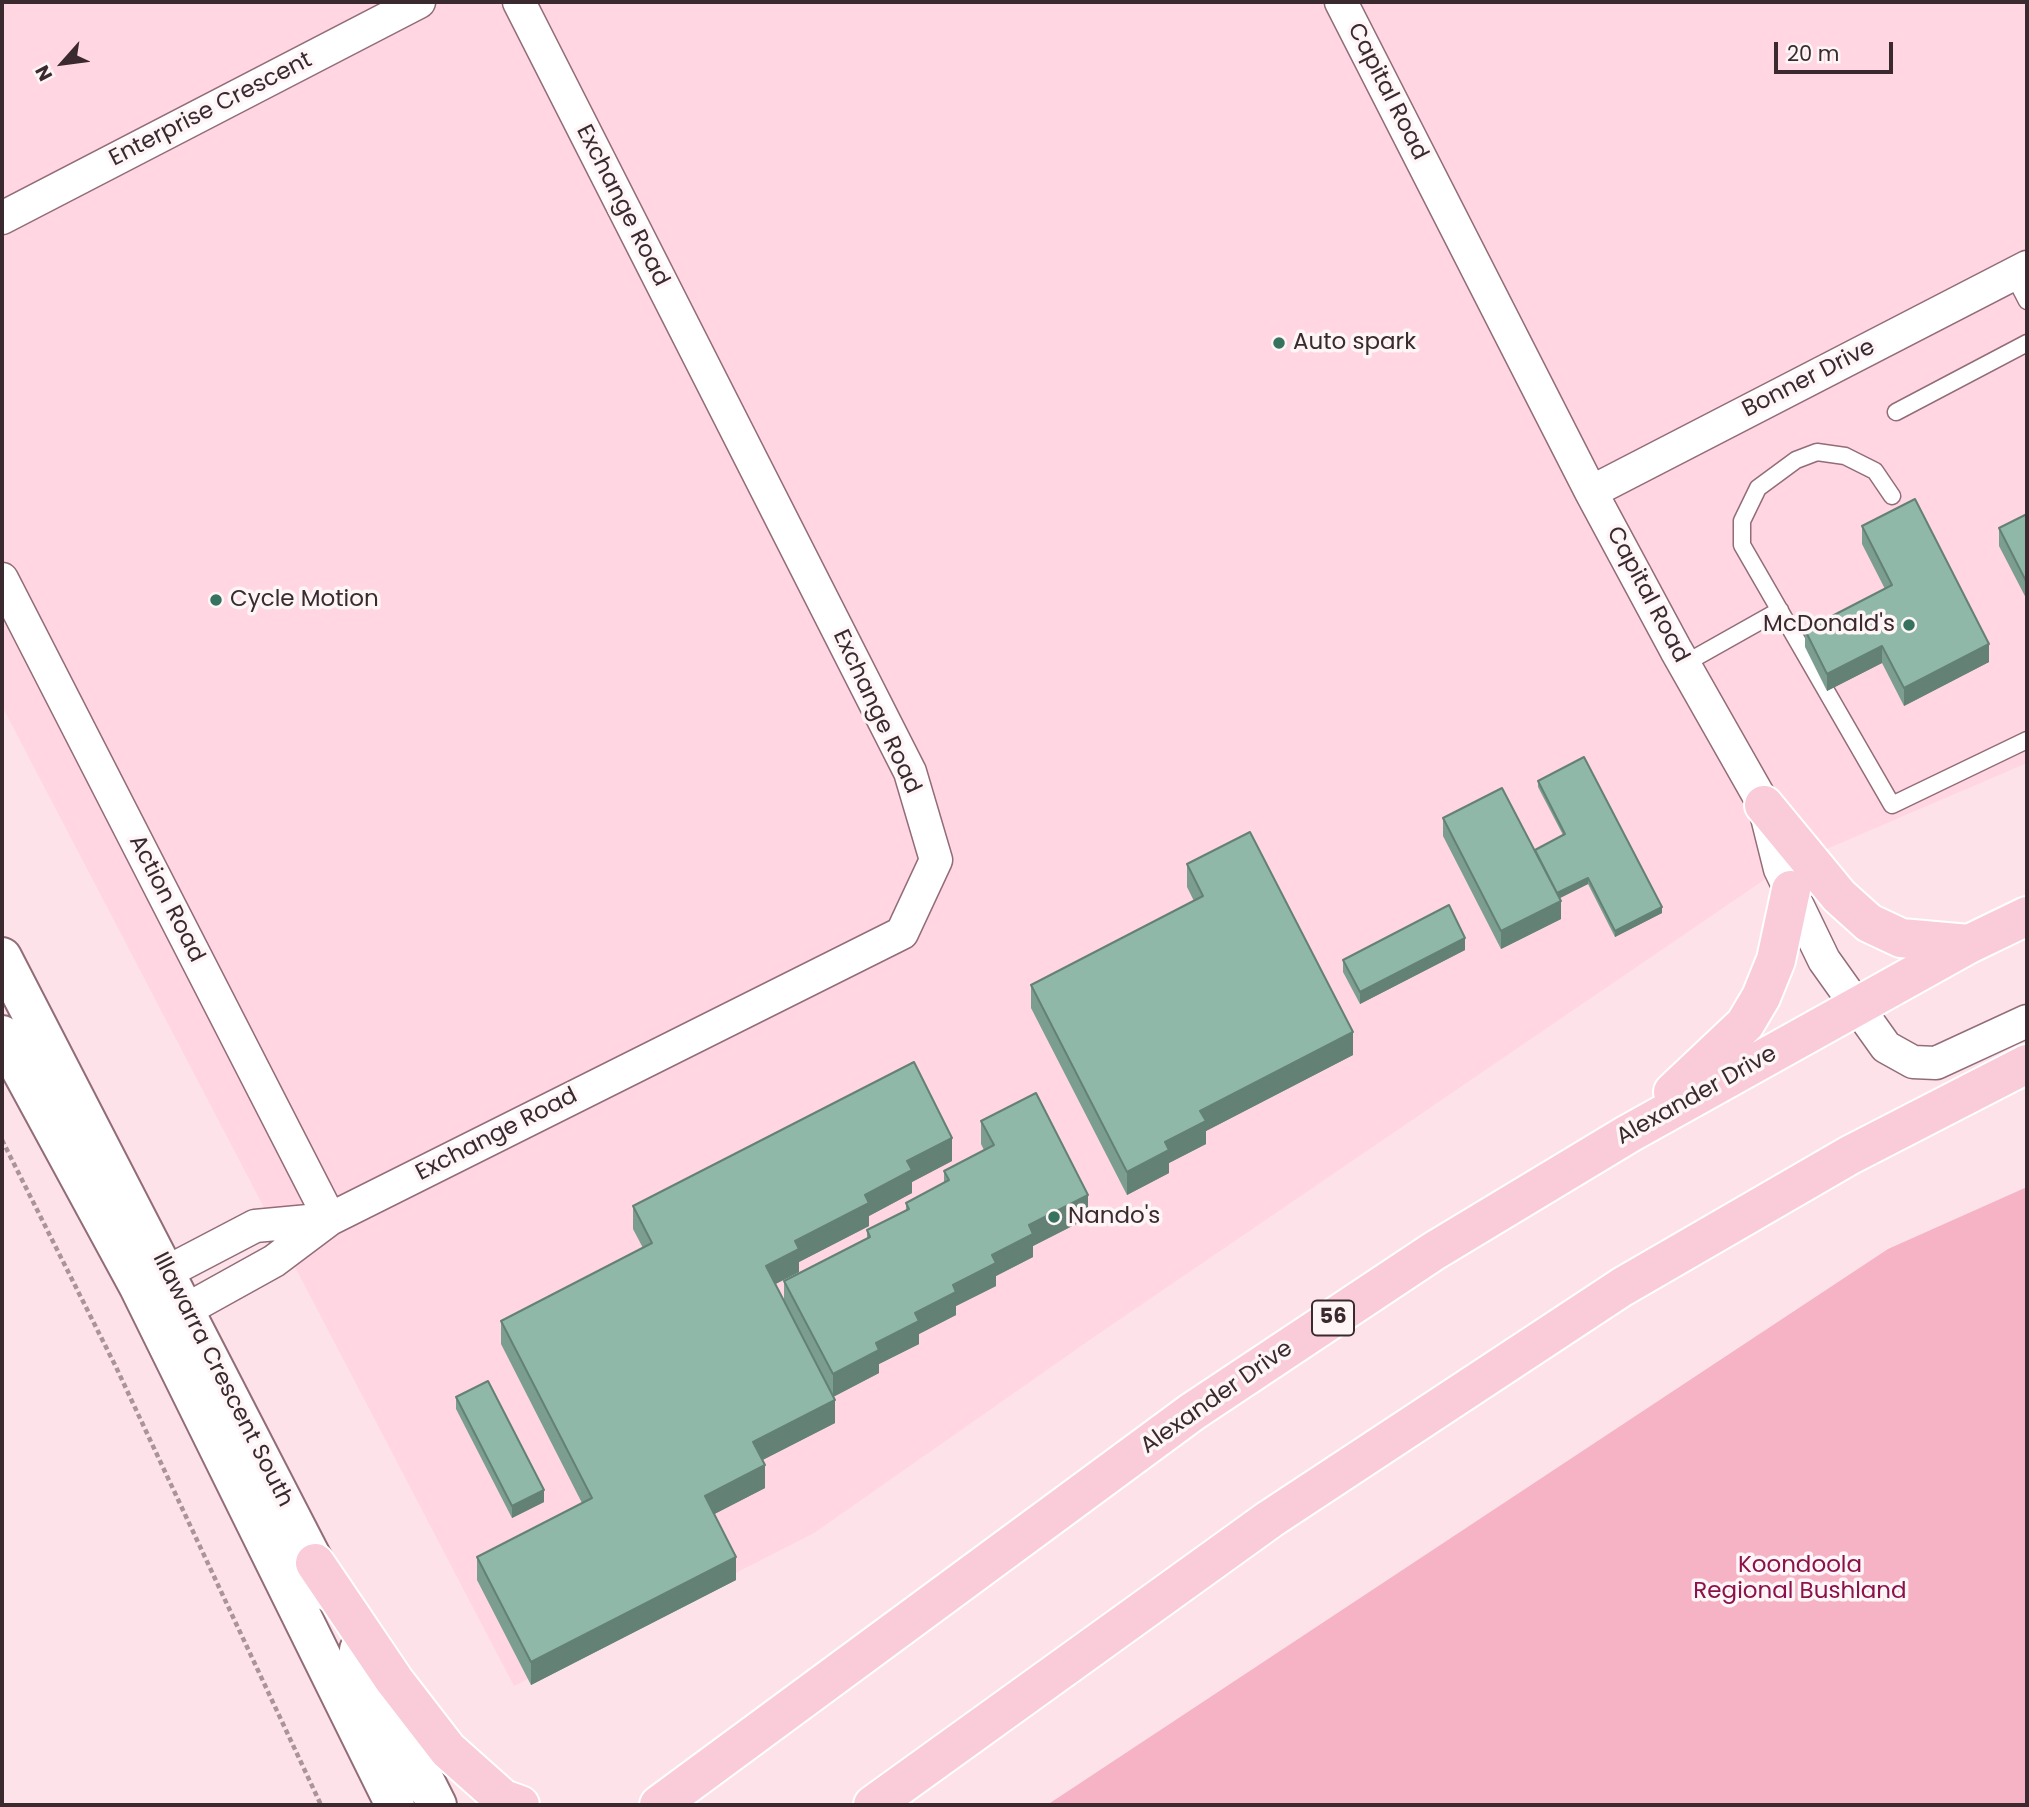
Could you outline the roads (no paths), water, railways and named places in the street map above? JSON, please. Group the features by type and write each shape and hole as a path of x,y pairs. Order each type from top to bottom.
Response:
{"main road":[{"path":"1764,805 1839,896 1869,923 1901,939 1969,944"},
{"path":"1628,1134 1745,1024 1761,998 1776,960 1791,890"},
{"name":"Alexander Drive","path":"637,1805 671,1797 1192,1412 1434,1251 1628,1134 1969,944 2027,916"},
{"path":"873,1805 1270,1519 1622,1287 1850,1155 2027,1065"},
{"path":"315,1563 394,1680 448,1750 503,1799 520,1805"}],"street":[{"name":"Enterprise Crescent","path":"2,218 419,2"},
{"name":"Exchange Road","path":"172,1318 274,1261 330,1219 902,933 936,860 910,772 519,2"},
{"name":"Capital Road","path":"1341,2 1591,492 1764,805 1780,869 1824,960 1886,1046 1913,1062 1936,1063 2027,1021"},
{"name":"Bonner Drive","path":"1591,492 2022,281"},
{"name":"Action Road","path":"2,579 330,1219"},
{"name":"Illawarra Crescent South","path":"2,957 172,1318 395,1805"},
{"name":"Illawarra Crescent South","path":"2,1035 153,1280"},
{"name":"Exchange Road","path":"153,1280 256,1226 330,1219"},
{"name":"Illawarra Crescent South","path":"172,1318 315,1563 437,1805"}],"lane":[{"path":"1896,412 2027,343"},
{"path":"1892,496 1874,471 1845,456 1817,452 1796,460 1758,488 1742,521 1742,545 1892,805 2027,740"},
{"path":"1684,664 1780,610"}],"place":[{"name":"Auto spark","path":"1279,343"},
{"name":"Cycle Motion","path":"216,600"},
{"name":"McDonald's","path":"1909,625"},
{"name":"Nando's","path":"1054,1217"}],"park label":[{"name":"Koondoola Regional Bushland","path":"1800,1579"}]}
